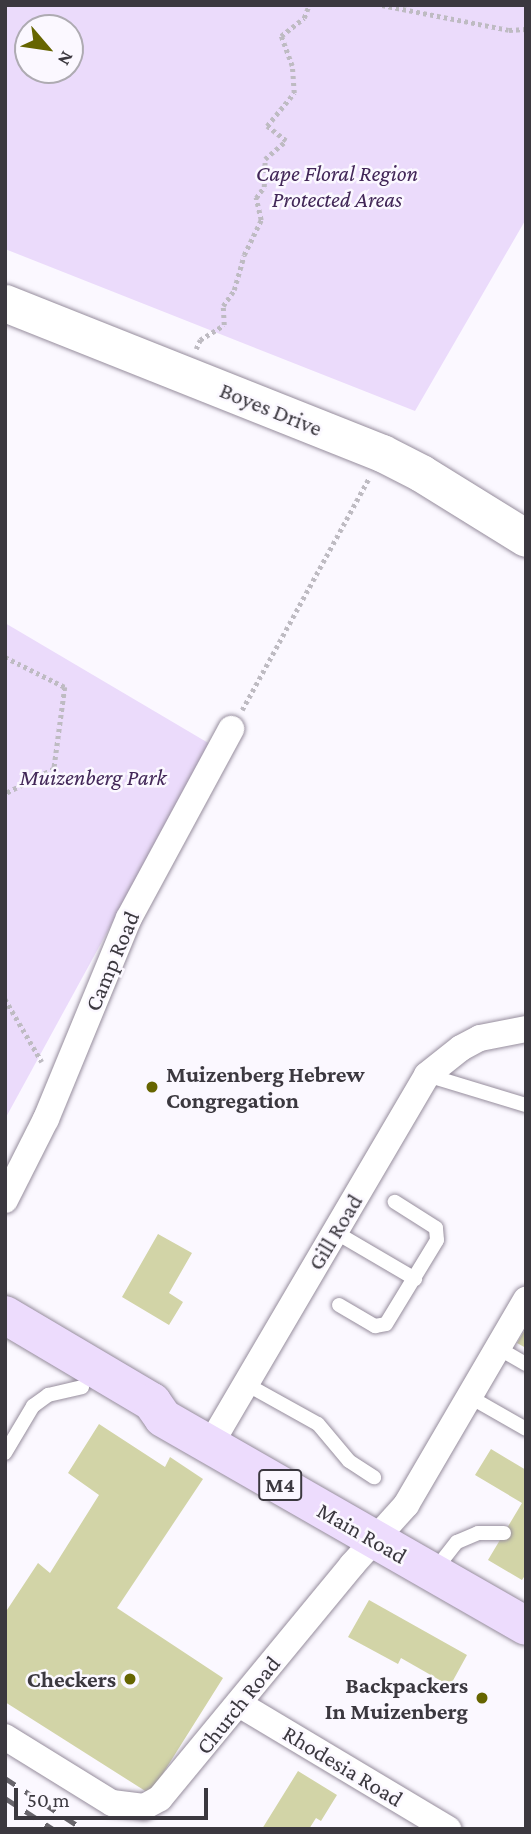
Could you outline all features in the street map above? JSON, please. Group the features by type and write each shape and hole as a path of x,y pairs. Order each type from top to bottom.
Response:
{"main road":[{"name":"Boyes Drive","path":"5,303 382,453 421,473 526,538"},
{"name":"Main Road","path":"5,1315 152,1402 163,1418 526,1626"},
{"name":"Main Road","path":"5,1343 144,1420 163,1418"}],"street":[{"name":"Camp Road","path":"5,1200 46,1119 129,918 231,729"},
{"name":"Gill Road","path":"210,1445 427,1075 451,1054 480,1038 526,1029"},
{"name":"Church Road","path":"5,1737 100,1798 123,1806 144,1807 166,1793 374,1539 406,1505 526,1300"},
{"name":"Rhodesia Road","path":"239,1704 448,1829"}],"lane":[{"path":"427,1075 526,1105"},
{"path":"339,1305 375,1326 390,1322 437,1240 438,1231 430,1223 395,1202"},
{"path":"335,1232 415,1279"},
{"path":"498,1348 526,1364"},
{"path":"246,1384 318,1424 349,1461 374,1477"},
{"path":"5,1453 33,1406 48,1395 82,1387"},
{"path":"470,1397 526,1429"},
{"path":"432,1574 457,1542 478,1533 504,1533"}],"path":[{"path":"195,379 195,350 201,340 224,325 223,306 234,290 244,255 261,220 256,198 264,187 265,159 286,141 267,126 294,93 292,66 281,36 304,18 309,5"},
{"path":"382,5 509,30 526,29"},
{"path":"231,729 374,468"},
{"path":"5,657 65,688 54,769 5,794"},
{"path":"5,999 48,1071"}],"green space":[{"name":"Cape Floral Region Protected Areas","path":"5,5 526,5 526,219 415,411 5,249"},
{"name":"Muizenberg Park","path":"5,623 210,744 5,1119"}],"building":[{"path":"158,1234 192,1253 169,1293 183,1302 169,1325 122,1297"},
{"path":"526,1328 526,1348 517,1343"},
{"path":"99,1424 165,1467 170,1457 203,1479 117,1608 223,1678 150,1794 5,1702 5,1613 38,1563 50,1573 99,1495 68,1473"},
{"path":"491,1449 526,1470 526,1574 522,1580 488,1560 522,1503 475,1475"},
{"path":"369,1600 467,1655 450,1686 401,1658 398,1664 348,1637"},
{"path":"298,1771 337,1795 321,1821 316,1818 309,1829 262,1829"}],"railway":[{"path":"5,1778 83,1829"},
{"path":"5,1798 53,1829"}],"place":[{"name":"Muizenberg Hebrew Congregation","path":"152,1087"},
{"name":"Checkers","path":"130,1679"},
{"name":"Backpackers In Muizenberg","path":"482,1698"}]}
